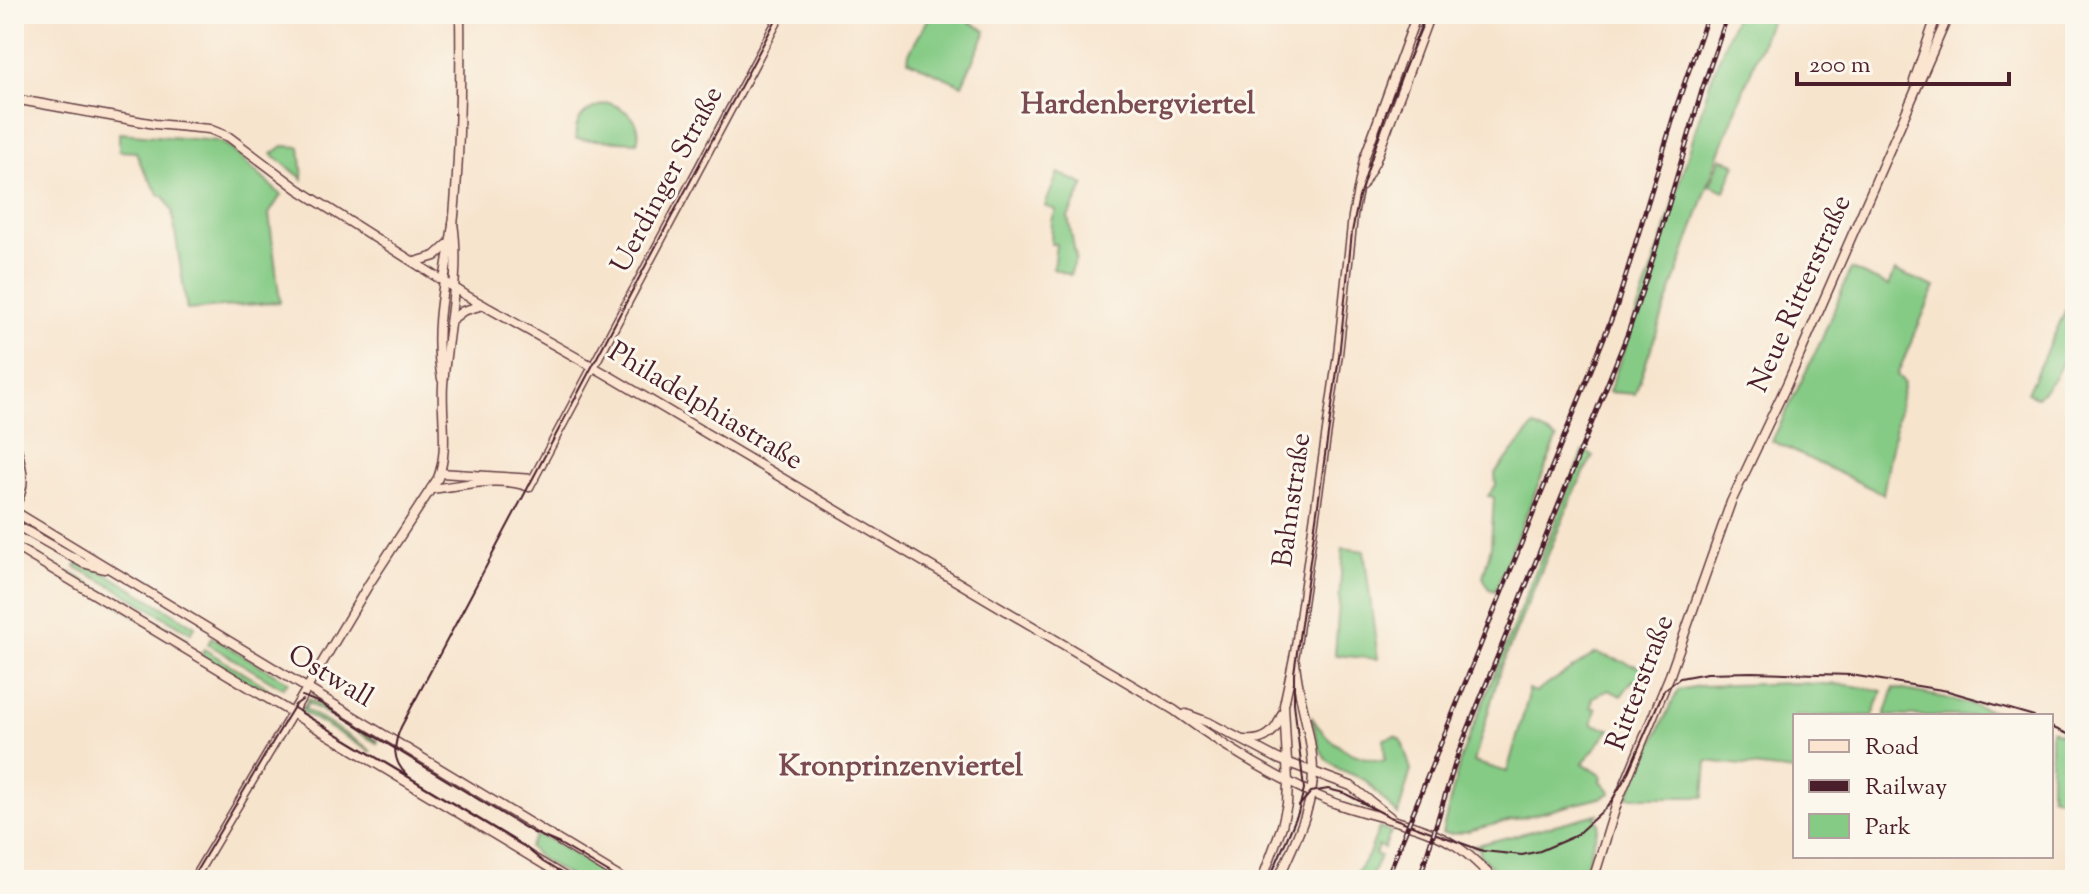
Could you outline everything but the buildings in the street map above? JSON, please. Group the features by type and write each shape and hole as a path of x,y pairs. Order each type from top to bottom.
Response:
{"main road":[{"path":"443,384 438,340 460,140 460,14"},
{"name":"Uerdinger Straße","path":"532,483 781,14"},
{"path":"1358,194 1364,159 1417,14"},
{"path":"1358,194 1375,162 1430,14"},
{"name":"Neue Ritterstraße","path":"1909,101 1937,14"},
{"name":"Neue Ritterstraße","path":"1731,502 1787,384 1949,14"},
{"name":"Philadelphiastraße","path":"14,99 219,132 298,189 443,281 593,366 1174,710 1204,732 1288,782 1352,809 1394,820"},
{"name":"Bahnstraße","path":"1262,880 1282,826 1288,782 1284,705 1295,653 1338,354 1350,232 1358,194"},
{"path":"193,880 291,713 440,473 443,384 453,287 453,223"},
{"path":"415,262 435,256 448,245"},
{"path":"451,321 463,311 483,305"},
{"path":"14,437 24,484 14,509"},
{"path":"440,473 532,483"},
{"path":"431,489 488,483 532,483"},
{"name":"Ritterstraße","path":"1593,880 1617,803 1670,675 1731,502"},
{"name":"Ostwall","path":"14,509 624,880"},
{"path":"14,524 83,563 112,571"},
{"name":"Ostwall","path":"14,546 570,880"},
{"name":"Bahnstraße","path":"1278,880 1298,834 1311,792 1313,771 1295,653"},
{"path":"1237,739 1251,741 1270,734 1277,726 1284,705"},
{"name":"Philadelphiastraße","path":"1174,710 1210,723 1287,763 1355,788 1394,820"},
{"path":"1394,820 1451,842 1495,880"}],"green space":[{"path":"931,14 955,14 986,31 962,85 908,61 909,53"},
{"path":"1736,14 1773,14 1719,154 1635,394 1609,392 1663,237 1709,85"},
{"path":"609,103 622,109 636,122 637,142 576,139 577,125 584,114"},
{"path":"119,133 217,141 228,146 281,195 269,214 280,302 187,310 172,211 142,167 136,152 119,151"},
{"path":"283,146 300,147 303,179 272,154"},
{"path":"1721,158 1736,164 1725,191 1710,185"},
{"path":"1058,173 1085,185 1068,217 1076,258 1070,275 1053,269 1056,244 1051,244 1052,221 1056,210 1045,206"},
{"path":"1851,269 1889,286 1895,271 1935,287 1897,375 1904,382 1883,494 1772,441 1821,341"},
{"path":"2075,290 2075,336 2054,379 2037,397 2027,393"},
{"path":"1534,426 1557,439 1495,591 1489,589 1483,577 1491,546 1494,497 1488,496 1496,485 1495,473"},
{"path":"1584,451 1593,456 1574,492 1500,670 1474,762 1507,772 1528,689 1536,692 1596,653 1649,670 1640,686 1633,680 1621,696 1609,690 1593,697 1591,707 1596,709 1592,724 1610,729 1583,763 1602,776 1601,781 1611,792 1604,797 1468,831 1442,833 1461,757"},
{"path":"1343,548 1364,551 1378,659 1335,655"},
{"path":"77,563 107,574 195,626 191,633 75,567"},
{"path":"71,573 187,639 184,645 69,576"},
{"path":"212,637 288,682 283,688 208,644"},
{"path":"204,649 274,694 271,698 201,655"},
{"path":"1794,683 1848,685 1882,691 1874,714 1793,714 1793,771 1707,761 1704,797 1627,797 1678,690 1699,686"},
{"path":"1894,688 2005,714 1886,714"},
{"path":"309,699 378,741 308,703 305,709 371,752 301,711"},
{"path":"1311,716 1333,742 1373,760 1385,761 1384,739 1395,736 1401,739 1411,770 1398,815 1365,780 1339,769 1325,758"},
{"path":"2053,731 2075,740 2075,803 2053,796"},
{"path":"1598,814 1595,818 1599,824 1582,880 1506,880 1479,855 1480,848 1473,846"},
{"path":"1379,828 1391,832 1384,848 1378,846 1375,854 1380,856 1370,880 1351,880 1368,856"},
{"path":"536,835 550,840 617,880 576,880 541,859 529,847"}],"tram line":[{"path":"407,775 395,752 401,727 779,14"},
{"path":"1269,880 1298,813 1304,789 1294,703 1294,673 1339,357 1352,232 1359,197 1387,110 1427,14"},
{"path":"1299,806 1311,792 1328,789 1344,793 1390,817 1483,851 1522,855 1540,851 1575,836 1609,805 1626,777 1664,690 1680,678 1707,673 1851,675 1948,691 2027,714"},
{"path":"302,696 320,703 532,832 560,844 621,880"},
{"path":"191,880 295,705 302,700"},
{"path":"294,708 524,846 573,880"},
{"path":"2053,728 2075,737"}],"railway":[{"path":"1386,880 1617,305 1677,105 1708,14"},
{"path":"1419,880 1458,754 1628,333 1728,14"}],"district":[{"name":"Hardenbergviertel","path":"1138,105"},
{"name":"Kronprinzenviertel","path":"901,767"}]}
